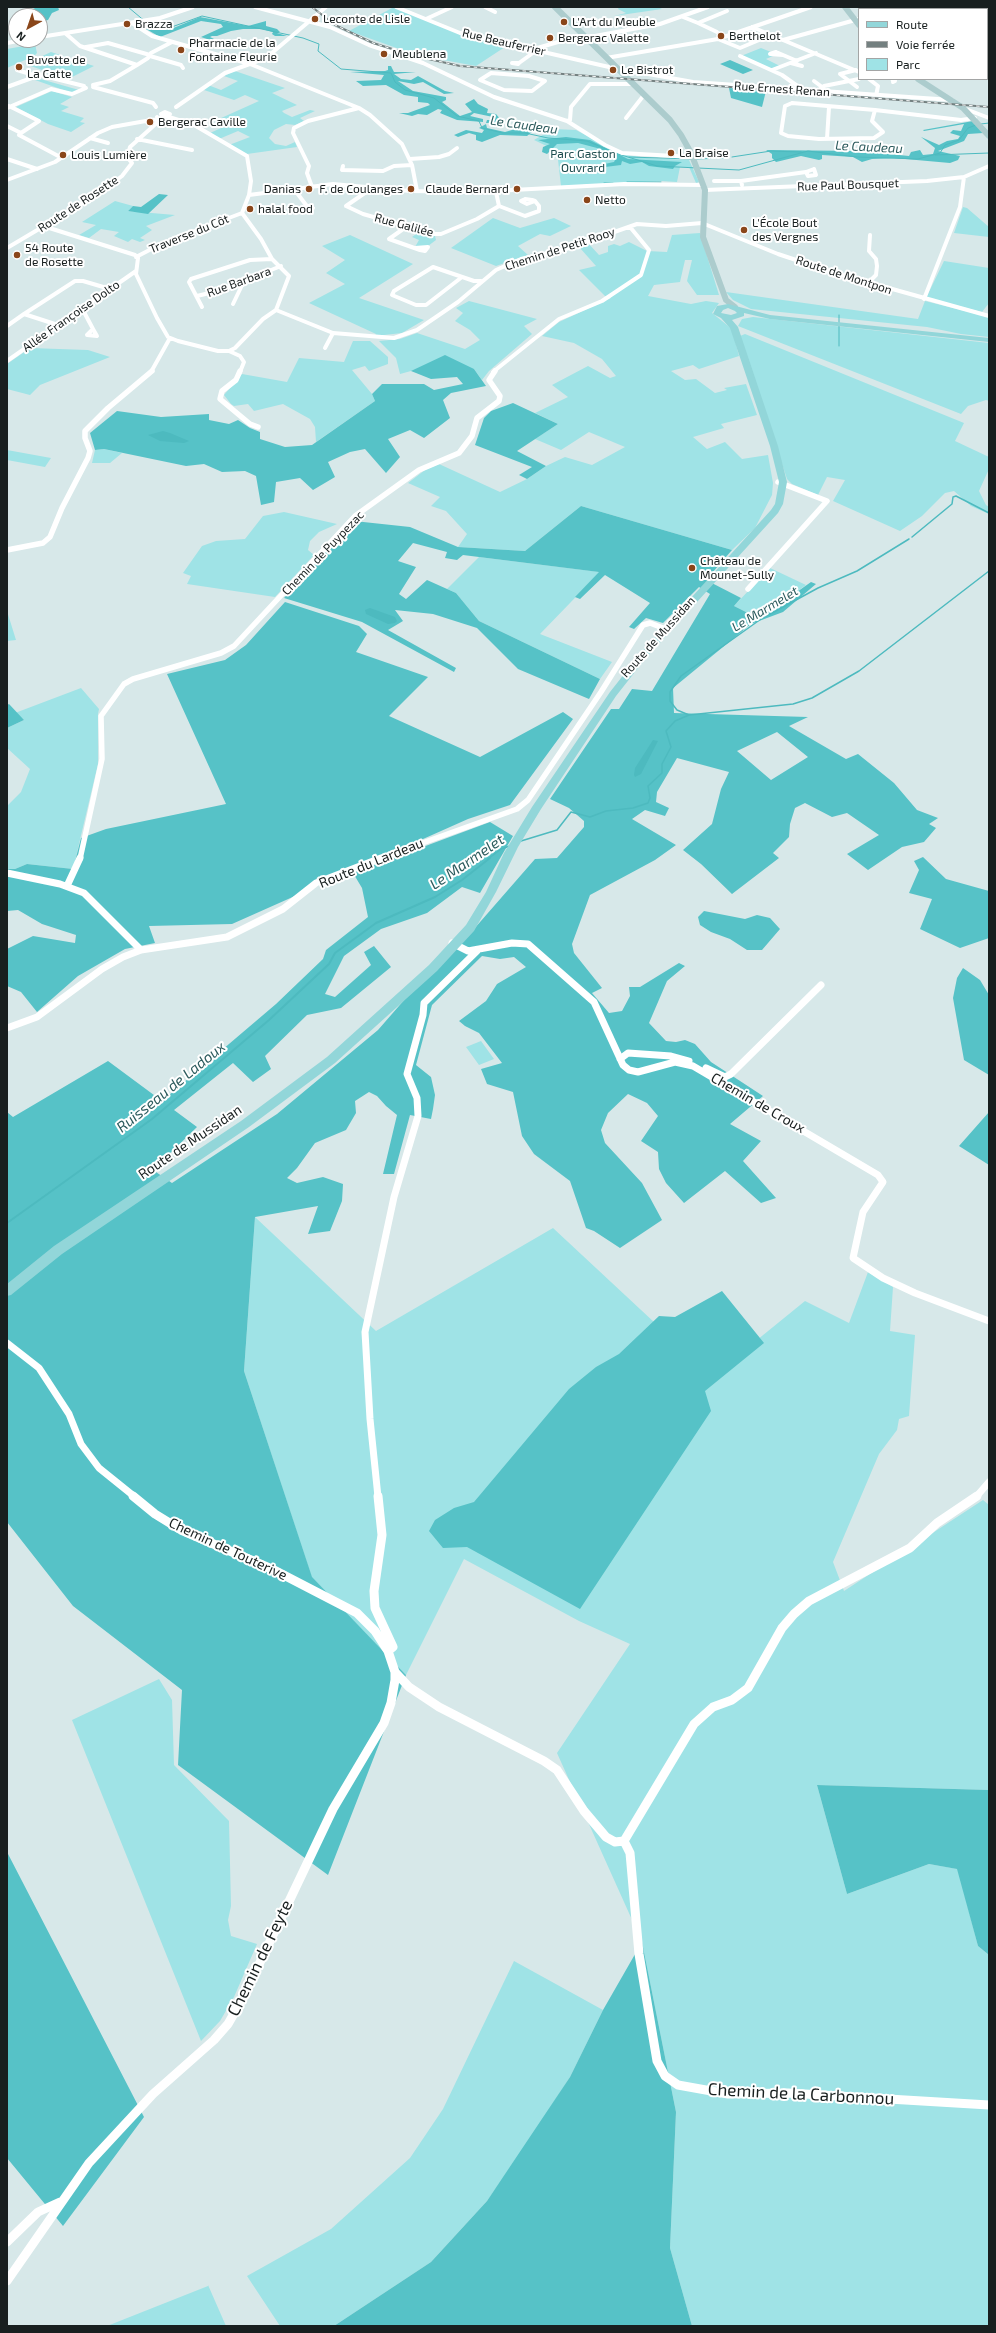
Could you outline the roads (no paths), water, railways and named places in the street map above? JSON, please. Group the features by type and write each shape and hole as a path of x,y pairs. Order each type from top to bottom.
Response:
{"main road":[{"path":"552,7 563,16"},
{"path":"555,7 614,67 672,122 698,170 704,188 702,223 703,237 722,292 726,300 738,313"},
{"path":"845,7 857,19"},
{"path":"984,7 989,8"},
{"path":"920,80 963,108 978,122 989,136"},
{"path":"722,292 723,304 720,308 738,313 989,340"},
{"name":"Route de Mussidan","path":"7,1291 58,1250 184,1166 305,1081 331,1060 384,1010 433,968 481,911 519,837 595,720 666,629 758,531 778,504 780,482 774,446 757,400 734,327 725,318 717,314 720,308"},
{"path":"725,318 738,313"},
{"path":"734,327 738,313"},
{"path":"7,1298 63,1253 184,1166"}],"street":[{"path":"48,36 143,21 175,14 192,7"},
{"path":"255,7 330,27 374,47 427,64 494,97 567,121 605,145 622,153 692,157"},
{"name":"Route de Rosette","path":"7,248 102,191 122,176 132,163 127,157 128,152 136,139 159,121 164,115 224,73 266,58 326,7"},
{"name":"Rue Beauferrier","path":"396,7 460,33 614,67"},
{"path":"426,19 452,7"},
{"path":"485,7 495,12"},
{"path":"520,63 534,50 583,36 660,24 708,7"},
{"path":"606,58 718,39 811,7"},
{"path":"698,23 727,11"},
{"path":"683,17 717,32"},
{"path":"783,40 857,19"},
{"path":"132,23 152,36 250,64 359,108 395,137 410,159 417,191"},
{"path":"752,27 858,71"},
{"path":"65,33 83,47 137,65"},
{"path":"718,39 740,48 771,35"},
{"path":"17,70 85,87 93,86 110,81 172,42"},
{"path":"83,47 108,43 181,65 183,68"},
{"path":"772,70 816,53"},
{"path":"784,55 797,61"},
{"path":"740,56 772,70 803,90"},
{"path":"791,63 802,66"},
{"name":"Rue Ernest Renan","path":"614,67 693,82 876,96 952,100"},
{"path":"857,87 840,73 858,71"},
{"path":"494,97 504,90 532,91 545,81 528,76 490,74 480,80 504,90"},
{"path":"7,87 37,76"},
{"path":"818,91 822,87 858,79"},
{"path":"870,80 878,86 876,96"},
{"path":"814,81 822,87"},
{"path":"567,121 570,120 571,107 590,84 632,84"},
{"path":"93,86 153,103 164,115 198,127 247,156 251,181 249,195 242,213 261,239 272,258 289,276 276,310 263,319 235,348 229,351"},
{"path":"8,106 51,89 72,94 85,87"},
{"path":"626,118 644,95"},
{"path":"875,110 872,121 883,132 880,136 874,138 827,139 788,136 781,133 786,105 792,103 930,114 978,122"},
{"path":"8,106 39,121 21,133"},
{"path":"827,139 830,107"},
{"path":"312,187 307,173 309,166 293,133 294,128 308,120 341,114 359,108"},
{"path":"963,108 977,116 989,118"},
{"path":"7,180 62,158 90,138 112,126 152,119 164,115"},
{"path":"7,126 21,133"},
{"path":"21,133 19,135 62,158"},
{"path":"90,138 108,143"},
{"path":"136,139 192,150"},
{"path":"410,159 439,157 449,154 457,148"},
{"path":"7,159 37,169"},
{"path":"343,166 342,170 383,171 394,166 412,165"},
{"name":"Rue Paul Bousquet","path":"249,195 342,184 417,191 496,192 624,184 743,189 910,182 964,177 989,166"},
{"path":"714,181 741,181 806,172"},
{"path":"924,299 960,207 964,177"},
{"path":"741,181 743,189"},
{"name":"Rue Galilée","path":"372,188 346,206 363,214 433,234 441,234 477,219 499,206"},
{"path":"294,189 306,205 313,208"},
{"path":"496,192 500,200 499,206 525,216 539,211 539,206 535,201"},
{"name":"Traverse du Côt","path":"136,256 163,243 242,213"},
{"name":"Route de Montpon","path":"702,223 778,254 868,283 989,316"},
{"name":"Chemin de Petit Rooy","path":"276,310 333,333 375,338 406,334 417,330 458,302 496,270 521,259 566,249 637,224 666,226 702,223"},
{"path":"43,226 136,256 136,270 163,331 170,338 214,350 229,351 240,356 244,362 236,380 222,391 220,399 250,424 258,427"},
{"path":"406,227 389,239 415,248"},
{"name":"Chemin de Puypezac","path":"67,886 79,862 96,792 102,759 101,716 124,684 133,679 221,653 234,646 355,516 419,470 459,453 472,436 477,418 499,401 500,396 498,391 489,380 491,374 559,319 602,302 641,275 649,250 630,227"},
{"path":"868,283 876,275 877,266 876,259 869,250 870,235"},
{"path":"202,307 189,282 190,279 250,260 272,258"},
{"name":"Rue Barbara","path":"197,296 216,292 281,266"},
{"path":"462,277 426,305 416,305 392,295 394,291 433,267 462,277 482,281"},
{"name":"Allée Françoise Dolto","path":"7,361 136,270"},
{"path":"7,326 75,281 83,281 110,289"},
{"path":"233,304 244,281"},
{"path":"80,310 84,312 93,329"},
{"path":"24,314 58,325"},
{"path":"325,348 333,333"},
{"path":"7,550 43,543 50,537 62,508 81,476 88,458 90,451 85,438 85,431 108,408 150,374 170,338"},
{"path":"748,589 827,501 780,482"},
{"name":"Route du Lardeau","path":"7,1028 37,1017 102,969 141,950 227,937 283,909 316,883 339,873 517,809 528,800 601,692 642,625 650,623 666,629"},
{"path":"7,873 67,886 84,893 141,950"},
{"name":"Chemin de Croux","path":"453,944 468,951 477,951 512,943 528,944 594,1002 623,1065 629,1070 638,1072 675,1062 684,1062 878,1175 883,1182 863,1212 854,1258 883,1278 915,1294 989,1321"},
{"path":"388,1651 393,1647 375,1608 374,1591 382,1535 370,1419 365,1332 394,1197 418,1116 417,1098 407,1074 424,1015 424,1003 477,951"},
{"path":"620,1059 628,1053 681,1057 725,1077 731,1074 821,985"},
{"name":"Chemin de Touterive","path":"7,1343 39,1368 69,1414 81,1444 99,1468 155,1514 181,1530 274,1570 356,1613 375,1631 388,1651 395,1672"},
{"path":"395,1672 409,1687 439,1707 544,1761 557,1770 584,1811 606,1836 615,1842 624,1841 694,1724 713,1707 732,1700 748,1688 782,1628 794,1614 809,1601 833,1587 910,1548 937,1523 975,1498 989,1482"},
{"name":"Chemin de Feyte","path":"60,2202 89,2162 116,2131 153,2094 214,2040 228,2024 243,1998 334,1809 384,1723 395,1687 395,1672"},
{"name":"Chemin de la Carbonnou","path":"624,1841 630,1852 639,1954 651,2016 657,2061 665,2076 678,2085 728,2094 788,2093 989,2105"},
{"path":"7,2242 38,2212 60,2202"},
{"path":"7,2281 60,2202"}],"waterway":[{"name":"Le Caudeau","path":"128,7 153,28 169,28 202,16 303,38 319,44 318,51 341,69 391,73 395,82 405,90 434,98 457,116 479,121 482,128 503,133 525,133 548,138 587,141 615,153 657,166 739,170 808,151 857,157 918,159 940,153 945,145 959,140 968,128 976,125"},
{"name":"Le Caudeau","path":"981,124 989,123"},
{"name":"Le Caudeau","path":"732,157 771,151 801,152"},
{"name":"Le Caudeau","path":"935,155 989,153"},
{"name":"Le Caudeau","path":"629,157 691,159"},
{"name":"Le Caudeau","path":"695,159 726,158"},
{"path":"627,182 661,182"},
{"path":"604,183 613,183"},
{"path":"839,315 839,346"},
{"name":"Le Marmelet","path":"912,537 952,504 953,497 956,496 989,513"},
{"name":"Le Marmelet","path":"689,715 677,710 670,701 670,692 681,676 761,619 818,588 857,571 909,539"},
{"path":"689,715 793,704 812,698 859,671 989,571"},
{"name":"Le Marmelet","path":"521,841 557,830 571,812 590,817 606,811 633,808 648,803 650,798 648,786 662,773 662,764 671,747 666,731 675,721 689,715"},
{"name":"Le Marmelet","path":"488,859 501,849 510,846"},
{"name":"Ruisseau de Ladoux","path":"7,1223 152,1119 269,1020 329,964 335,953 376,923 435,897 462,880 490,858"}],"railway":[{"path":"312,7 335,25 373,43 415,56 460,66 989,107"}],"place":[{"name":"Leconte de Lisle","path":"315,19"},
{"name":"L'Art du Meuble","path":"564,22"},
{"name":"Brazza","path":"127,24"},
{"name":"Berthelot","path":"721,36"},
{"name":"Bergerac Valette","path":"550,38"},
{"name":"Pharmacie de la Fontaine Fleurie","path":"181,50"},
{"name":"Meublena","path":"384,54"},
{"name":"Buvette de La Catte","path":"19,67"},
{"name":"Le Bistrot","path":"613,70"},
{"name":"Bergerac Caville","path":"150,122"},
{"name":"La Braise","path":"671,153"},
{"name":"Louis Lumière","path":"63,155"},
{"name":"Danias","path":"309,189"},
{"name":"F. de Coulanges","path":"411,189"},
{"name":"Claude Bernard","path":"517,189"},
{"name":"Netto","path":"587,200"},
{"name":"halal food","path":"250,209"},
{"name":"L'École Bout des Vergnes","path":"744,230"},
{"name":"54 Route de Rosette","path":"17,255"},
{"name":"Château de Mounet-Sully","path":"692,568"}],"park label":[{"name":"Parc Gaston Ouvrard","path":"583,161"}]}
